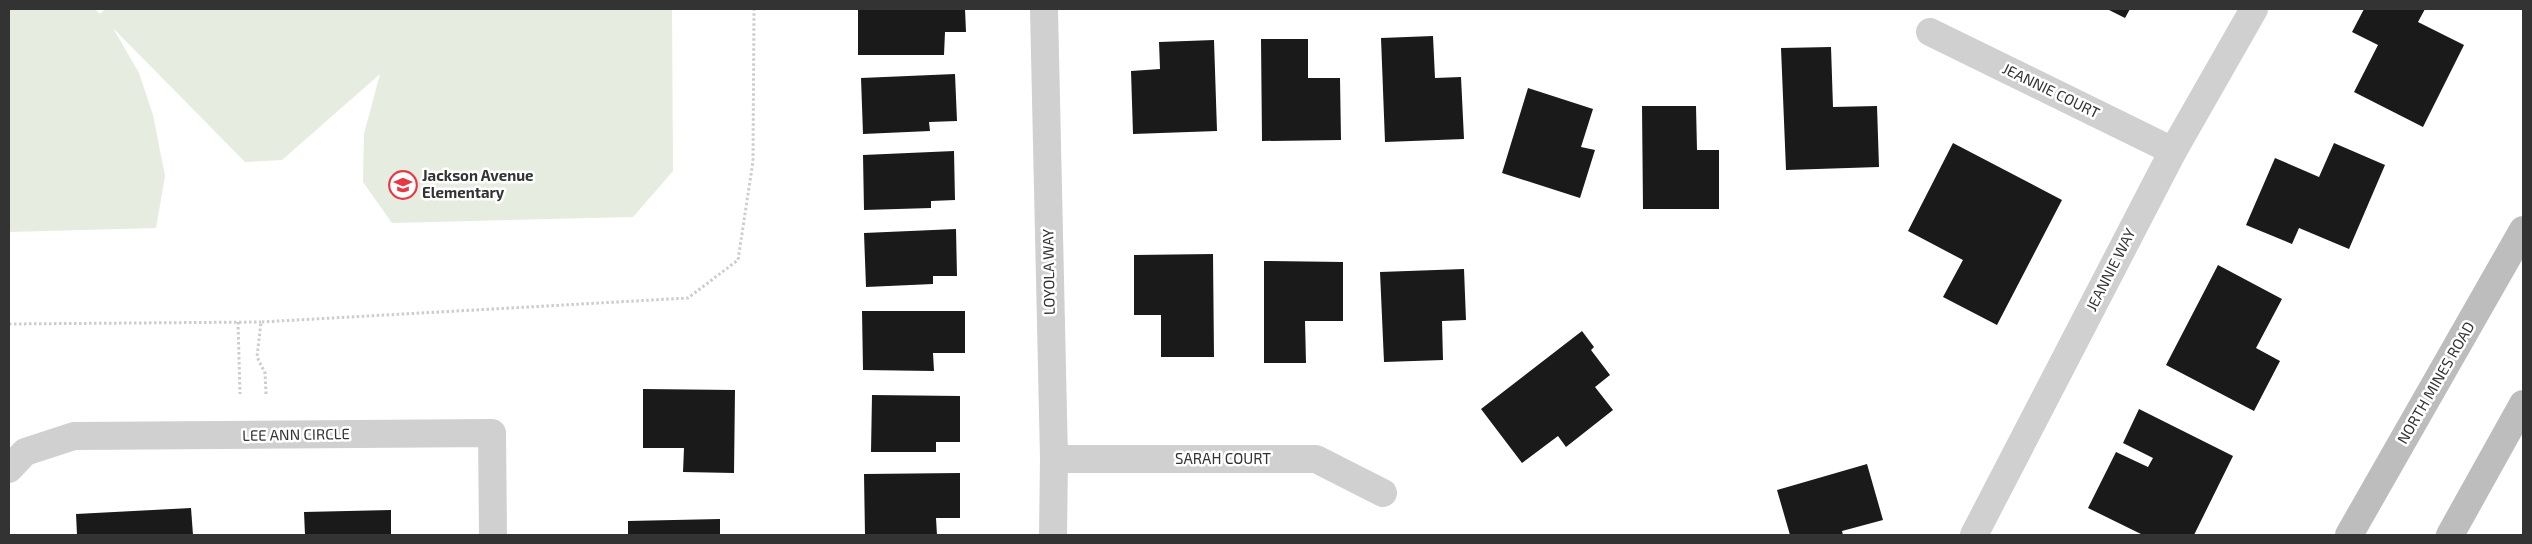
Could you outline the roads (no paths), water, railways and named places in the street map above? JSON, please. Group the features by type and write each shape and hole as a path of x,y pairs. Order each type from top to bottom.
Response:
{"main road":[{"name":"NORTH MINES ROAD","path":"2349,535 2523,230"},
{"path":"2450,535 2523,404"}],"street":[{"name":"LOYOLA WAY","path":"1044,9 1054,459 1053,535"},
{"name":"JEANNIE WAY","path":"1974,535 2173,151 2254,9"},
{"name":"JEANNIE COURT","path":"1930,32 2173,151"},
{"name":"LEE ANN CIRCLE","path":"9,469 25,452 74,436 492,433 493,535"},
{"name":"SARAH COURT","path":"1054,459 1316,459 1383,493"}],"place":[{"name":"Jackson Avenue Elementary","path":"403,185"}]}
